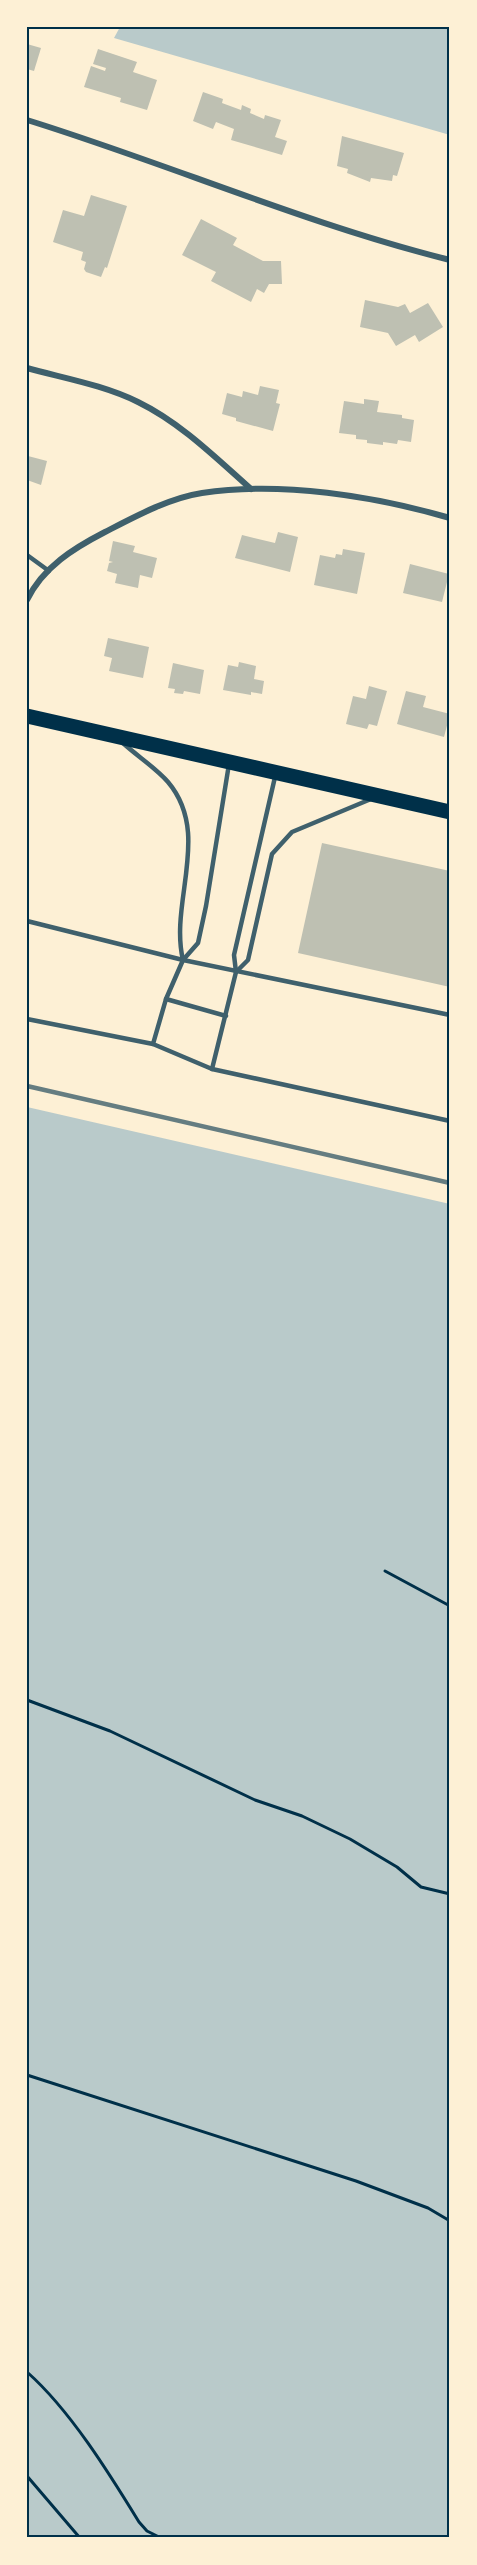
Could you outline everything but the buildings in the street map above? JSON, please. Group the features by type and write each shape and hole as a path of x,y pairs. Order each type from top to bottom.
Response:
{"main road":[{"path":"27,716 229,764 450,812"}],"street":[{"path":"27,120 112,147 324,223 450,260"},
{"path":"27,368 89,385 137,402 179,427 251,489"},
{"path":"27,600 60,559 82,544 132,518 200,493 251,489 295,490 368,499 450,518"}],"lane":[{"path":"27,555 49,571"},
{"path":"116,738 169,783 187,815 189,844 178,940 183,960"},
{"path":"153,1044 166,999 183,960 198,943 229,764"},
{"path":"212,1069 237,972 234,955 276,774"},
{"path":"237,972 248,960 272,855 292,832 376,796"},
{"path":"27,921 183,960 450,1015"},
{"path":"166,999 226,1016"},
{"path":"27,1019 153,1044 212,1069 450,1122"}],"path":[{"path":"385,1571 450,1606"},
{"path":"27,1700 110,1731 255,1800 302,1816 350,1839 397,1867 421,1887 450,1894"},
{"path":"27,2075 356,2181 428,2208 450,2221"},
{"path":"27,2372 54,2400 76,2428 139,2522 160,2538"},
{"path":"27,2476 80,2538"}],"shaded area":[{"path":"120,27 450,27 450,135 114,38"},
{"path":"27,1107 450,1204 450,2538 27,2538"}],"railway":[{"path":"27,1086 450,1183"}]}
